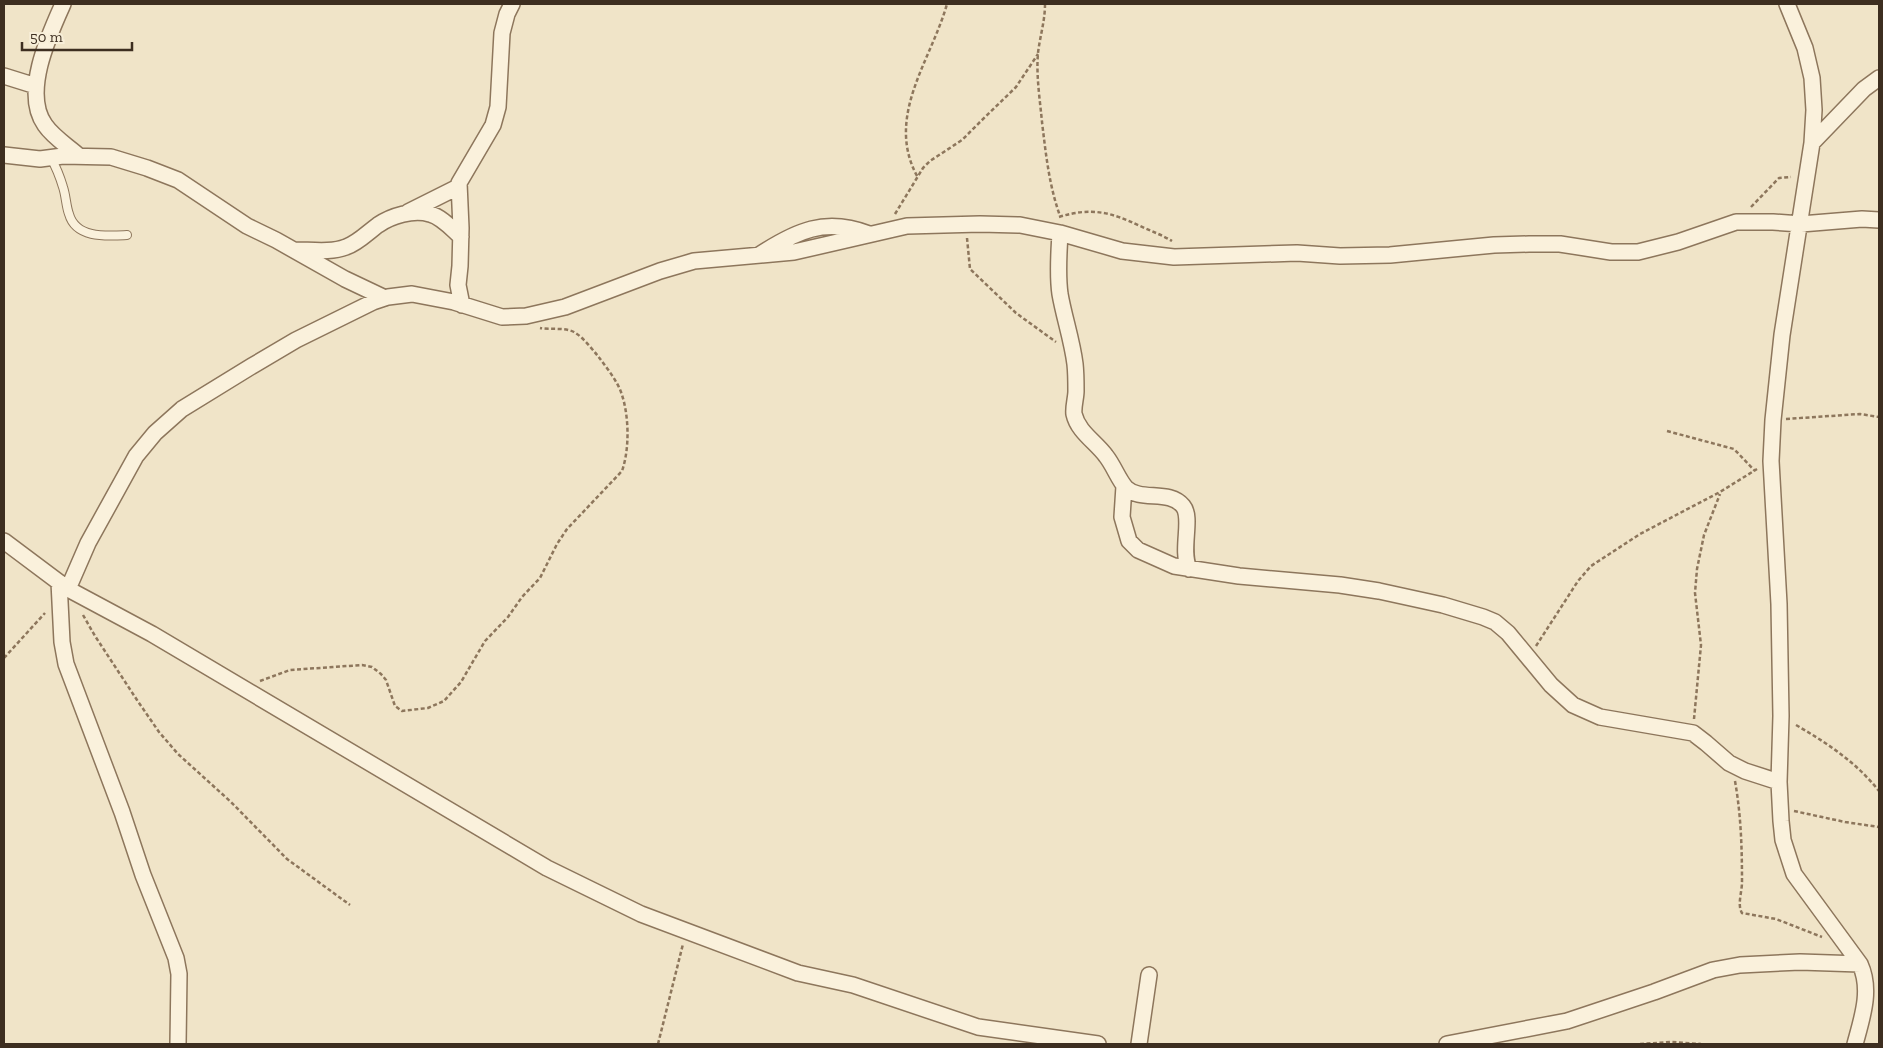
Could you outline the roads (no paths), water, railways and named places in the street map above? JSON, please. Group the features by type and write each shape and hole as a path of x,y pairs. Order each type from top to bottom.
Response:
{"street":[{"path":"63,4 48,42 36,86 38,110 44,123 54,136 79,156"},
{"path":"462,305 458,285 461,237 458,187 464,173 493,125 498,107 502,33 506,14 512,4"},
{"path":"1787,4 1805,48 1812,78 1814,110 1808,176 1782,335 1773,420 1771,461 1779,604 1780,808 1783,840 1794,874 1868,973 1866,994 1855,1044"},
{"path":"4,76 36,86"},
{"path":"1812,143 1864,89 1879,78"},
{"path":"4,155 40,159 110,156 147,168 178,180 248,226 345,279 385,298"},
{"path":"294,250 343,249 363,237 378,224 405,214 458,187"},
{"path":"405,214 429,214 443,221 461,237"},
{"path":"178,1044 179,974 177,963 66,664 62,642 63,589 136,456 154,433 182,409 296,340 385,298 412,294 462,305 502,317 526,316 565,307 660,271 694,261 758,256 814,248 907,226 1004,224 1060,233 1122,251 1156,256 1297,252 1340,256 1390,255 1494,245 1529,244 1560,244 1611,252 1638,252 1678,242 1736,222 1801,224 1862,219 1879,220"},
{"path":"758,256 793,234 810,228 852,227 869,234"},
{"path":"1060,233 1058,272 1060,291 1074,358 1076,378 1074,413 1089,438 1106,456 1124,486 1131,492 1167,498 1184,507 1187,527 1185,560 1189,569"},
{"path":"1124,486 1122,517 1129,541 1133,546 1174,566 1380,591 1443,605 1495,622 1508,633 1564,698 1586,712 1612,719 1693,734 1729,763 1745,771 1780,782"},
{"path":"4,541 63,589 152,634 547,868 641,914 798,973 853,985 978,1027 1098,1044"},
{"path":"1447,1044 1566,1021 1713,970 1740,965 1790,963 1868,973"},
{"path":"1139,1044 1149,975"}],"lane":[{"path":"51,158 61,180 69,216 74,224 86,233 110,236 127,235"}]}
